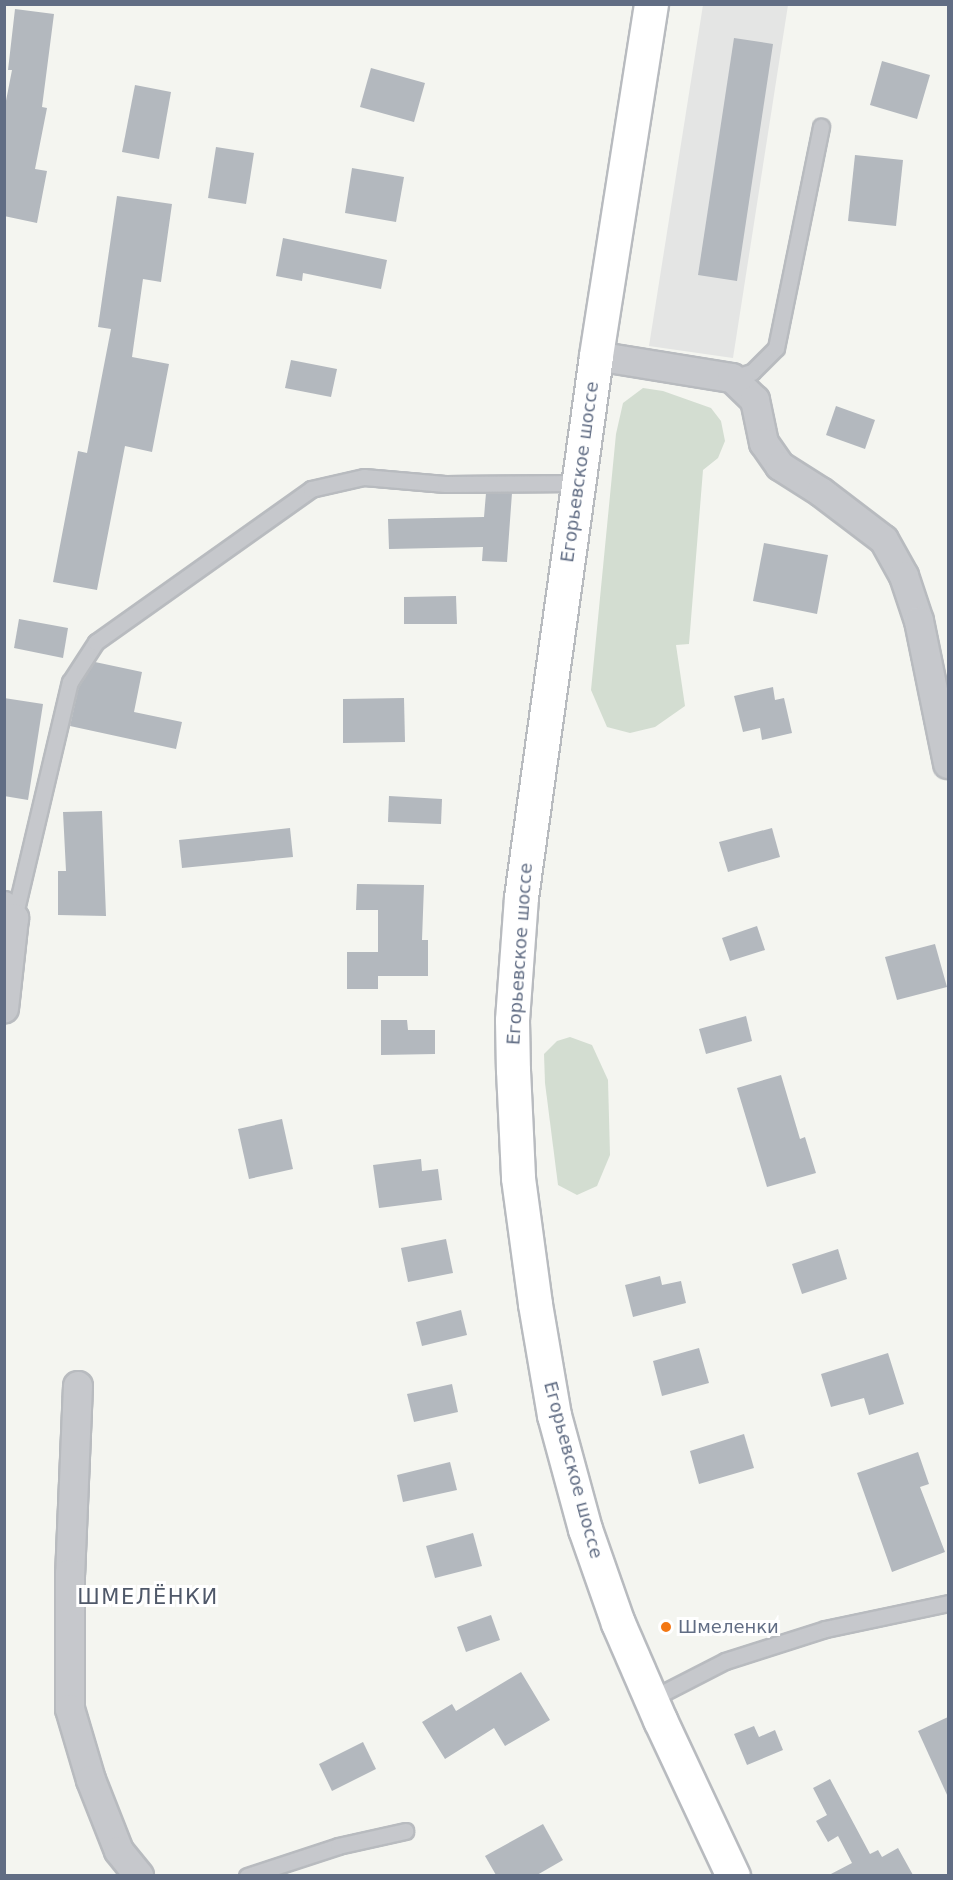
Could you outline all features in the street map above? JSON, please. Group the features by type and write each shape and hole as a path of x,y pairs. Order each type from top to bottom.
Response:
{"main road":[{"name":"Егорьевское шоссе","path":"651,4 596,356 521,897 512,1020 518,1178 554,1415 585,1529 618,1623 733,1875"}],"street":[{"path":"596,356 732,378 754,400 764,443 780,466 820,492 884,540 904,576 919,621 948,764"},
{"path":"4,1008 9,912"},
{"path":"78,1386 70,1574 70,1709 91,1780 119,1851 139,1875"}],"lane":[{"path":"732,378 752,372 776,348 821,127"},
{"path":"9,912 70,682 96,642 311,489 364,477 445,484 579,483"},
{"path":"651,1699 725,1662 825,1629 948,1604"},
{"path":"247,1875 338,1846 405,1831"}],"shaded area":[{"path":"703,5 788,5 733,358 649,346"},
{"path":"643,388 663,391 711,408 721,421 725,441 718,458 703,470 689,644 676,645 685,706 655,727 630,733 607,727 591,690 616,434 623,403"},
{"path":"570,1037 592,1045 608,1080 610,1155 597,1186 577,1195 558,1185 545,1083 544,1054 557,1041"}],"building":[{"path":"15,9 54,14 42,107 47,108 35,169 47,171 37,223 4,216 4,111 12,70 8,70"},
{"path":"734,38 773,44 737,281 698,275"},
{"path":"882,61 930,75 917,119 870,105"},
{"path":"371,68 425,83 414,122 360,107"},
{"path":"135,85 171,92 159,159 122,152"},
{"path":"216,147 254,153 246,204 208,198"},
{"path":"855,155 903,160 896,226 848,221"},
{"path":"352,168 404,177 396,222 345,213"},
{"path":"117,196 172,204 161,282 143,279 132,357 169,364 152,452 125,446 97,590 53,582 78,451 87,453 111,329 98,327"},
{"path":"283,238 387,260 381,289 303,273 302,281 276,276"},
{"path":"291,360 337,369 331,397 285,388"},
{"path":"836,406 875,420 865,449 826,435"},
{"path":"486,493 512,493 507,562 482,561 483,547 389,549 388,519 484,517"},
{"path":"764,543 828,555 817,614 753,601"},
{"path":"456,596 457,624 404,624 404,597"},
{"path":"19,619 68,628 63,658 14,648"},
{"path":"95,662 142,672 134,712 182,722 176,749 70,726 79,686"},
{"path":"773,687 775,700 784,698 792,733 762,740 760,728 743,732 734,696"},
{"path":"4,698 43,704 28,800 4,796"},
{"path":"404,698 405,742 343,743 343,699"},
{"path":"389,796 442,799 441,824 388,822"},
{"path":"102,811 106,916 58,915 58,871 66,871 63,812"},
{"path":"290,828 293,857 182,868 179,840"},
{"path":"772,828 780,857 728,872 719,842"},
{"path":"357,884 424,885 422,940 428,940 428,976 378,976 378,989 347,989 347,952 378,952 378,910 356,910"},
{"path":"757,926 765,950 730,961 722,938"},
{"path":"935,944 947,987 897,1000 885,957"},
{"path":"746,1016 752,1041 706,1054 699,1029"},
{"path":"381,1020 407,1020 408,1030 435,1030 435,1054 381,1055"},
{"path":"781,1075 800,1139 805,1137 816,1173 767,1187 737,1088"},
{"path":"282,1119 293,1169 249,1179 238,1129"},
{"path":"421,1159 422,1171 438,1169 442,1200 379,1208 373,1165"},
{"path":"446,1239 453,1273 408,1282 401,1248"},
{"path":"838,1249 847,1279 802,1294 792,1264"},
{"path":"660,1276 662,1285 681,1281 686,1303 633,1317 625,1285"},
{"path":"461,1310 467,1335 422,1346 416,1322"},
{"path":"699,1348 709,1383 662,1396 653,1361"},
{"path":"888,1353 904,1404 869,1415 864,1398 831,1407 821,1374"},
{"path":"452,1384 458,1412 414,1422 407,1394"},
{"path":"744,1434 754,1468 699,1484 690,1451"},
{"path":"918,1452 929,1484 920,1487 945,1552 892,1572 857,1473"},
{"path":"450,1462 457,1490 403,1502 397,1475"},
{"path":"473,1533 482,1566 435,1578 426,1546"},
{"path":"491,1615 500,1640 466,1652 457,1627"},
{"path":"521,1672 550,1720 505,1746 494,1728 445,1759 422,1722 452,1704 456,1711"},
{"path":"948,1717 948,1797 918,1731"},
{"path":"754,1726 759,1737 775,1730 783,1750 747,1765 734,1734"},
{"path":"363,1742 376,1769 332,1791 319,1764"},
{"path":"830,1779 870,1854 878,1850 882,1857 898,1848 913,1875 829,1875 852,1863 838,1836 828,1842 816,1821 827,1815 813,1788"},
{"path":"543,1824 563,1860 537,1875 496,1875 485,1856"}],"place":[{"name":"Шмеленки","path":"666,1627"}],"district":[{"name":"ШМЕЛЁНКИ","path":"148,1597"}]}
